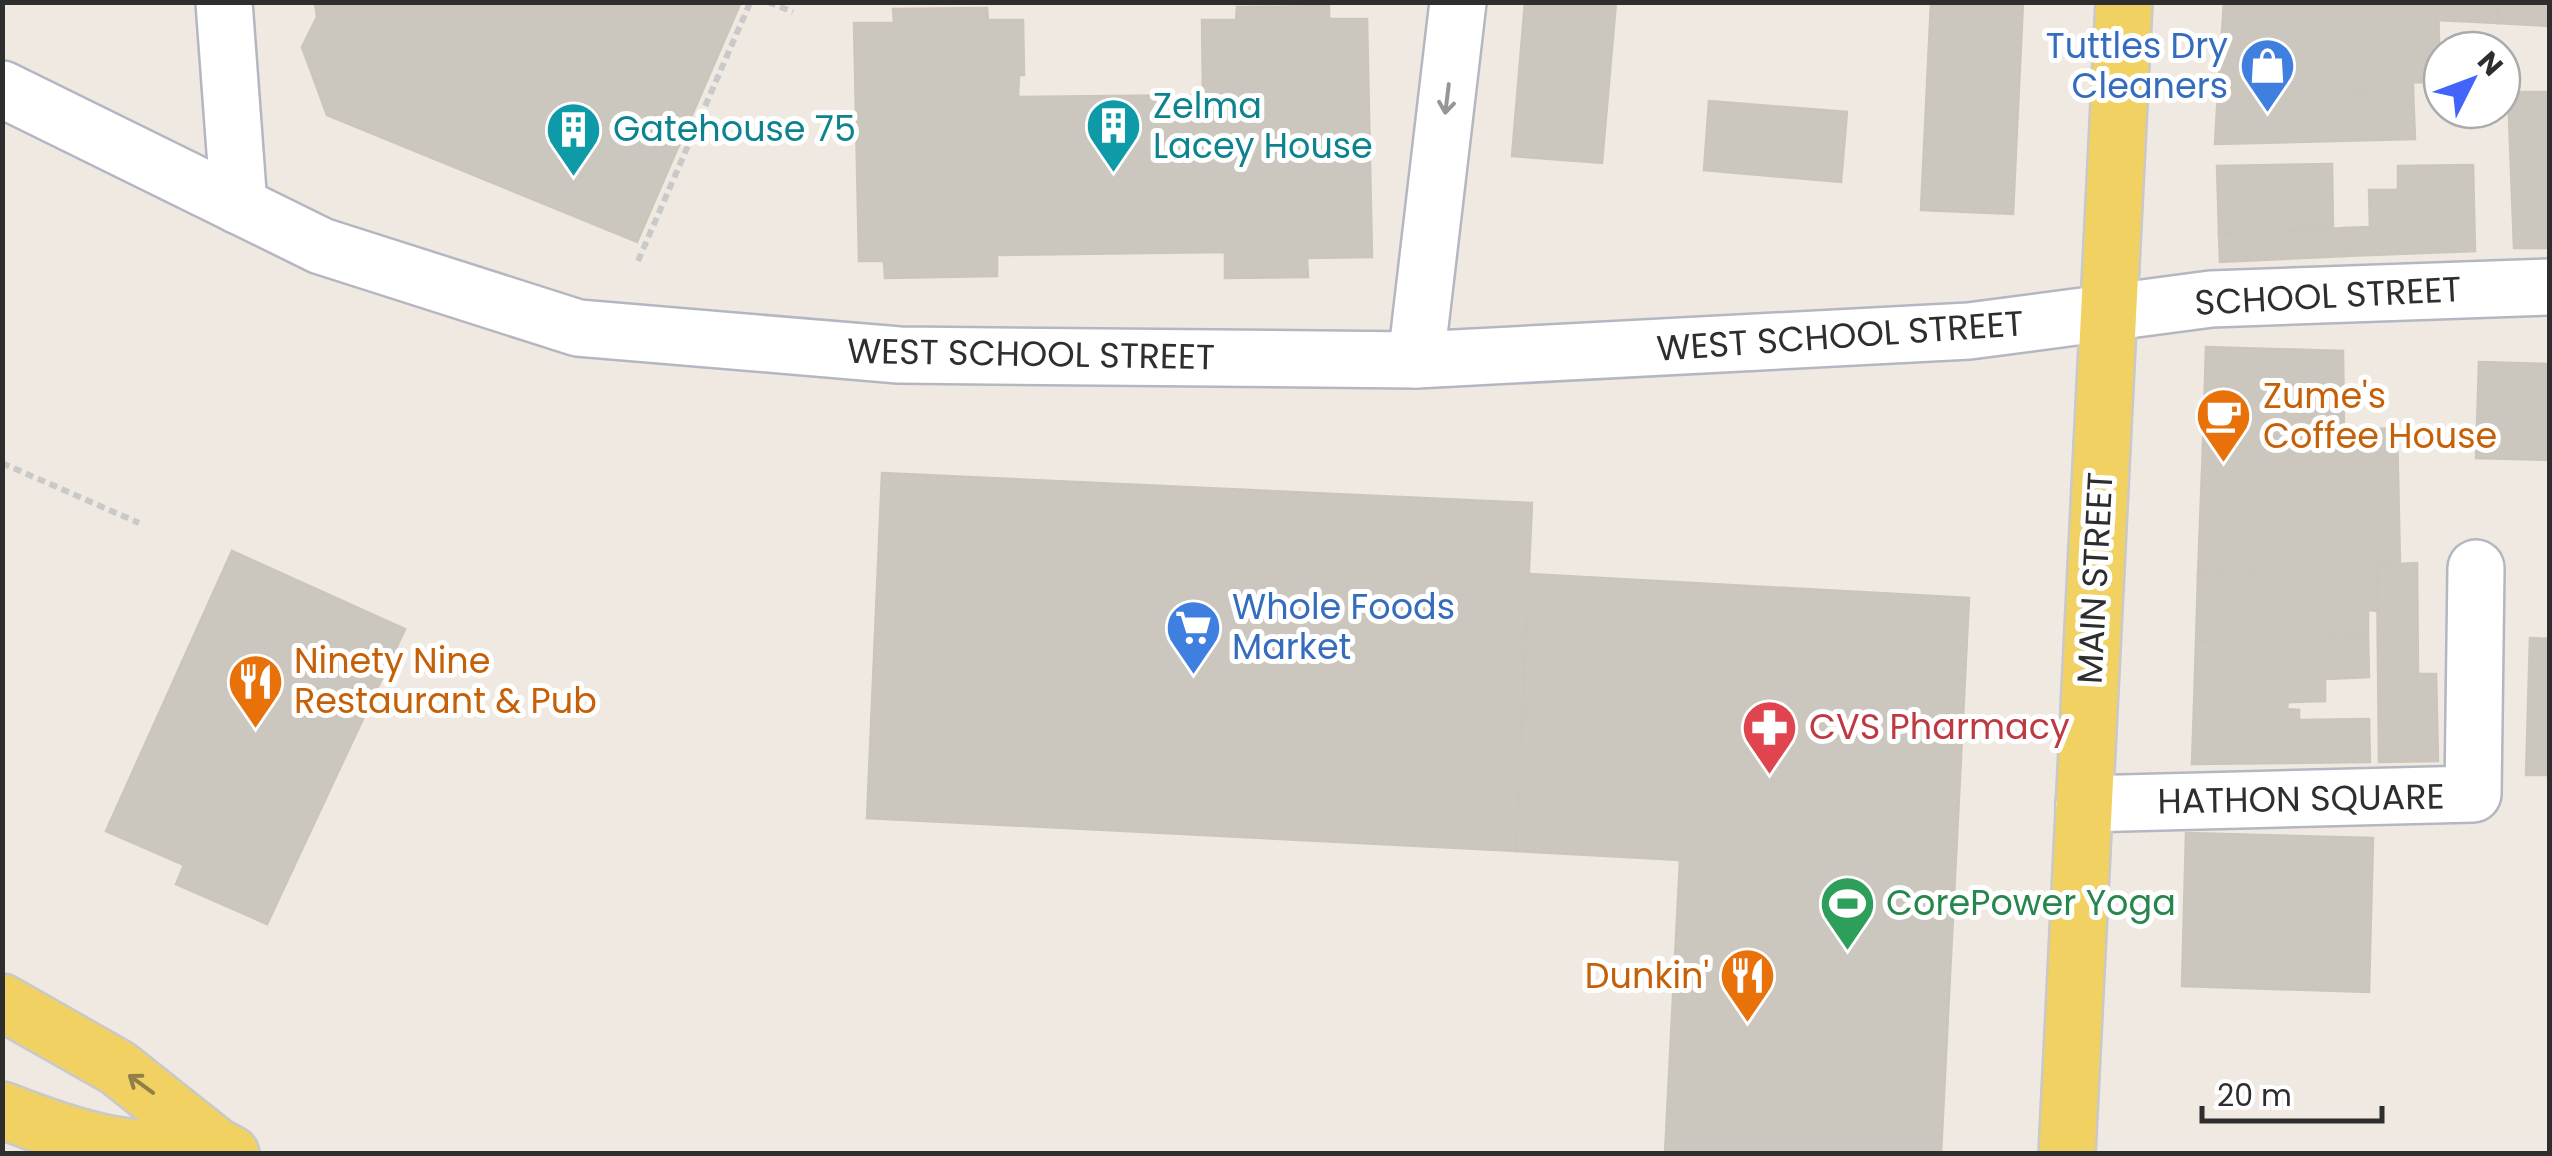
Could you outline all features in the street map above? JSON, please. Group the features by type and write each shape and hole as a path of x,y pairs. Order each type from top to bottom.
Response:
{"main road":[{"name":"MAIN STREET","path":"2068,1154 2124,2"},
{"path":"2,1002 118,1068 224,1150"},
{"path":"2,1110 128,1149 224,1150"}],"street":[{"path":"224,2 239,206"},
{"path":"1416,360 1458,2"},
{"name":"WEST SCHOOL STREET","path":"2,89 321,246 578,328 900,355 1416,360 1969,332 2108,314"},
{"name":"SCHOOL STREET","path":"2108,314 2210,300 2550,286"},
{"name":"HATHON SQUARE","path":"2084,804 2473,794 2476,568"}],"path":[{"path":"638,261 753,2"},
{"path":"768,2 794,12"},
{"path":"2,462 139,523"}],"building":[{"name":"Gatehouse 75","path":"315,2 741,2 637,242 327,115 302,47 317,17"},
{"path":"1525,2 1616,2 1602,163 1512,156"},
{"path":"1931,2 2023,2 2013,214 1921,210"},
{"path":"2224,2 2438,2 2439,30 2422,30 2422,82 2413,82 2413,90 2218,92"},
{"path":"2438,2 2498,2 2497,23 2437,20"},
{"path":"2498,2 2550,2 2550,26 2497,23"},
{"name":"Zelma Lacey House","path":"1329,6 1329,19 1367,19 1372,257 1307,258 1308,277 1225,278 1225,252 997,255 997,276 885,278 884,261 859,261 854,23 894,23 893,9 987,8 988,20 1023,20 1024,75 1019,75 1018,97 1203,95 1202,20 1236,20 1237,7"},
{"path":"2413,90 2415,139 2215,144 2218,92"},
{"path":"2522,92 2550,92 2550,248 2514,248 2509,130 2522,130"},
{"path":"1709,101 1847,112 1841,182 1704,170"},
{"path":"2332,164 2333,228 2219,234 2217,166"},
{"path":"2473,165 2475,251 2345,256 2344,228 2370,227 2369,190 2398,190 2398,166"},
{"path":"2344,228 2345,256 2220,262 2219,234"},
{"path":"2206,347 2343,351 2344,433 2310,432 2310,444 2203,445"},
{"path":"2479,362 2550,364 2550,460 2476,458"},
{"path":"2397,428 2400,564 2198,575 2203,445 2310,444 2310,432"},
{"path":"882,473 1532,503 1516,851 867,818"},
{"name":"Ninety Nine Restaurant & Pub","path":"232,551 405,629 267,924 176,884 184,865 106,831"},
{"path":"2417,563 2418,674 2436,674 2438,761 2379,762 2377,565"},
{"path":"2377,565 2378,611 2368,610 2368,636 2196,642 2198,575"},
{"path":"1529,574 1969,598 1941,1154 1665,1154 1680,860 1516,851"},
{"path":"2368,636 2369,677 2325,679 2325,701 2194,705 2196,642"},
{"path":"2530,638 2550,639 2550,775 2526,775"},
{"path":"2288,701 2287,709 2299,710 2299,720 2369,719 2370,762 2192,764 2194,705"},
{"path":"2186,833 2373,838 2369,992 2182,986"}],"place":[{"name":"Tuttles Dry Cleaners","path":"2267,115"},
{"name":"Zelma Lacey House","path":"1114,175"},
{"name":"Gatehouse 75","path":"574,178"},
{"name":"Zume's Coffee House","path":"2224,465"},
{"name":"Whole Foods Market","path":"1193,676"},
{"name":"Ninety Nine Restaurant & Pub","path":"255,730"},
{"name":"CVS Pharmacy","path":"1770,776"},
{"name":"CorePower Yoga","path":"1847,952"},
{"name":"Dunkin'","path":"1748,1025"}]}
